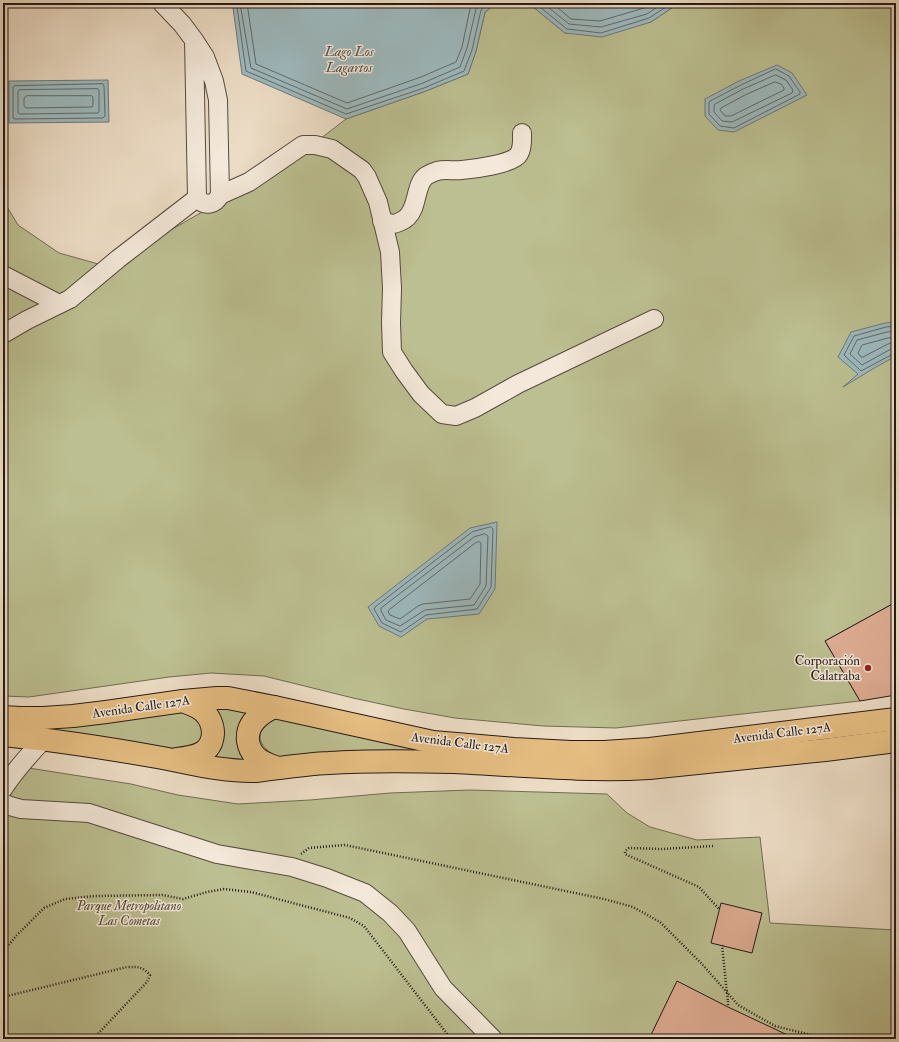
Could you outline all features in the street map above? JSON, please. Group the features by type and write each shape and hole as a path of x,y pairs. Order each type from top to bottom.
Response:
{"main road":[{"name":"Avenida Calle 127A","path":"3,717 43,718 73,716 183,700 228,698 274,706 433,742 571,752 604,752 650,749 896,719"},
{"path":"170,759 199,755 209,748 213,740 213,728 208,717 198,707 183,700"},
{"path":"274,706 257,717 248,729 247,736 251,751 257,758 266,764 278,768"},
{"name":"Avenida Calle 127A","path":"3,735 100,747 231,770 256,771 328,763 384,761 454,762 564,768 624,769 825,750 896,741"}],"lane":[{"path":"162,3 182,24 194,40 205,56 214,81 218,100 220,195 214,202 205,204 200,202 197,198 194,40"},
{"path":"382,221 393,225 407,217 412,210 421,182 426,176 438,171 462,170 496,165 514,159 519,155 522,147 522,133"},
{"path":"220,195 249,182 303,145 315,145 332,149 362,170 367,177 378,202 390,252 392,288 392,352 421,394 442,414 456,416 475,408 518,384 654,319"},
{"path":"3,334 27,320 70,299 118,259 197,198"},
{"path":"3,275 59,304"},
{"path":"3,789 19,766 44,740"},
{"path":"3,803 21,809 89,813 217,854 292,867 327,878 364,893 390,913 407,931 443,988 493,1039"}],"path":[{"path":"292,867 297,857 309,848 345,845 604,899 633,907 660,922 701,963 738,1005 775,1026 827,1039"},
{"path":"713,846 662,849 629,848 625,851 626,854 699,887 719,909"},
{"path":"3,952 44,908 64,899 95,896 162,895 184,899 207,892 224,889 251,892 350,918 364,926 451,1039"},
{"path":"722,946 728,1007"},
{"path":"3,997 127,967 138,967 145,969 150,975 147,982 93,1039"}],"green space":[{"path":"497,3 524,3 532,6 565,33 651,22 679,3 896,3 896,602 825,641 860,701 616,728 543,726 455,718 353,698 264,676 211,673 169,677 29,697 3,696 3,200 18,225 59,253 102,265 157,238 294,159 346,119 426,91 468,74 476,51 485,12"},
{"path":"205,704 257,709 254,764 204,759"},
{"path":"182,709 204,724 203,741 188,752 37,729"},
{"path":"280,717 585,758 280,757 266,749 260,739 260,734 265,725"},
{"name":"Parque Metropolitano Las Cometas","path":"3,764 131,784 178,795 238,804 310,800 390,793 469,790 607,794 627,813 650,827 697,840 760,837 770,923 896,930 896,1039 3,1039"}],"water":[{"name":"Lago Los Lagartos","path":"230,3 497,3 485,12 476,51 468,74 426,91 346,119 242,74 233,8"},
{"path":"524,3 679,3 651,22 602,37 565,33 532,6"},
{"path":"777,65 792,73 807,95 734,132 718,130 705,116 705,99 739,81"},
{"path":"108,80 109,122 9,123 9,81"},
{"path":"896,322 896,356 843,387 858,374 838,357 851,332 885,323"},
{"path":"497,522 495,589 479,614 427,619 401,637 379,626 368,607 470,528"}],"building":[{"name":"Corporación Calatraba","path":"896,602 896,695 860,701 825,641"},
{"path":"721,903 762,913 752,953 711,943"},
{"path":"677,981 728,1007 796,1039 649,1039"}],"place":[{"name":"Corporación Calatraba","path":"868,668"}]}
